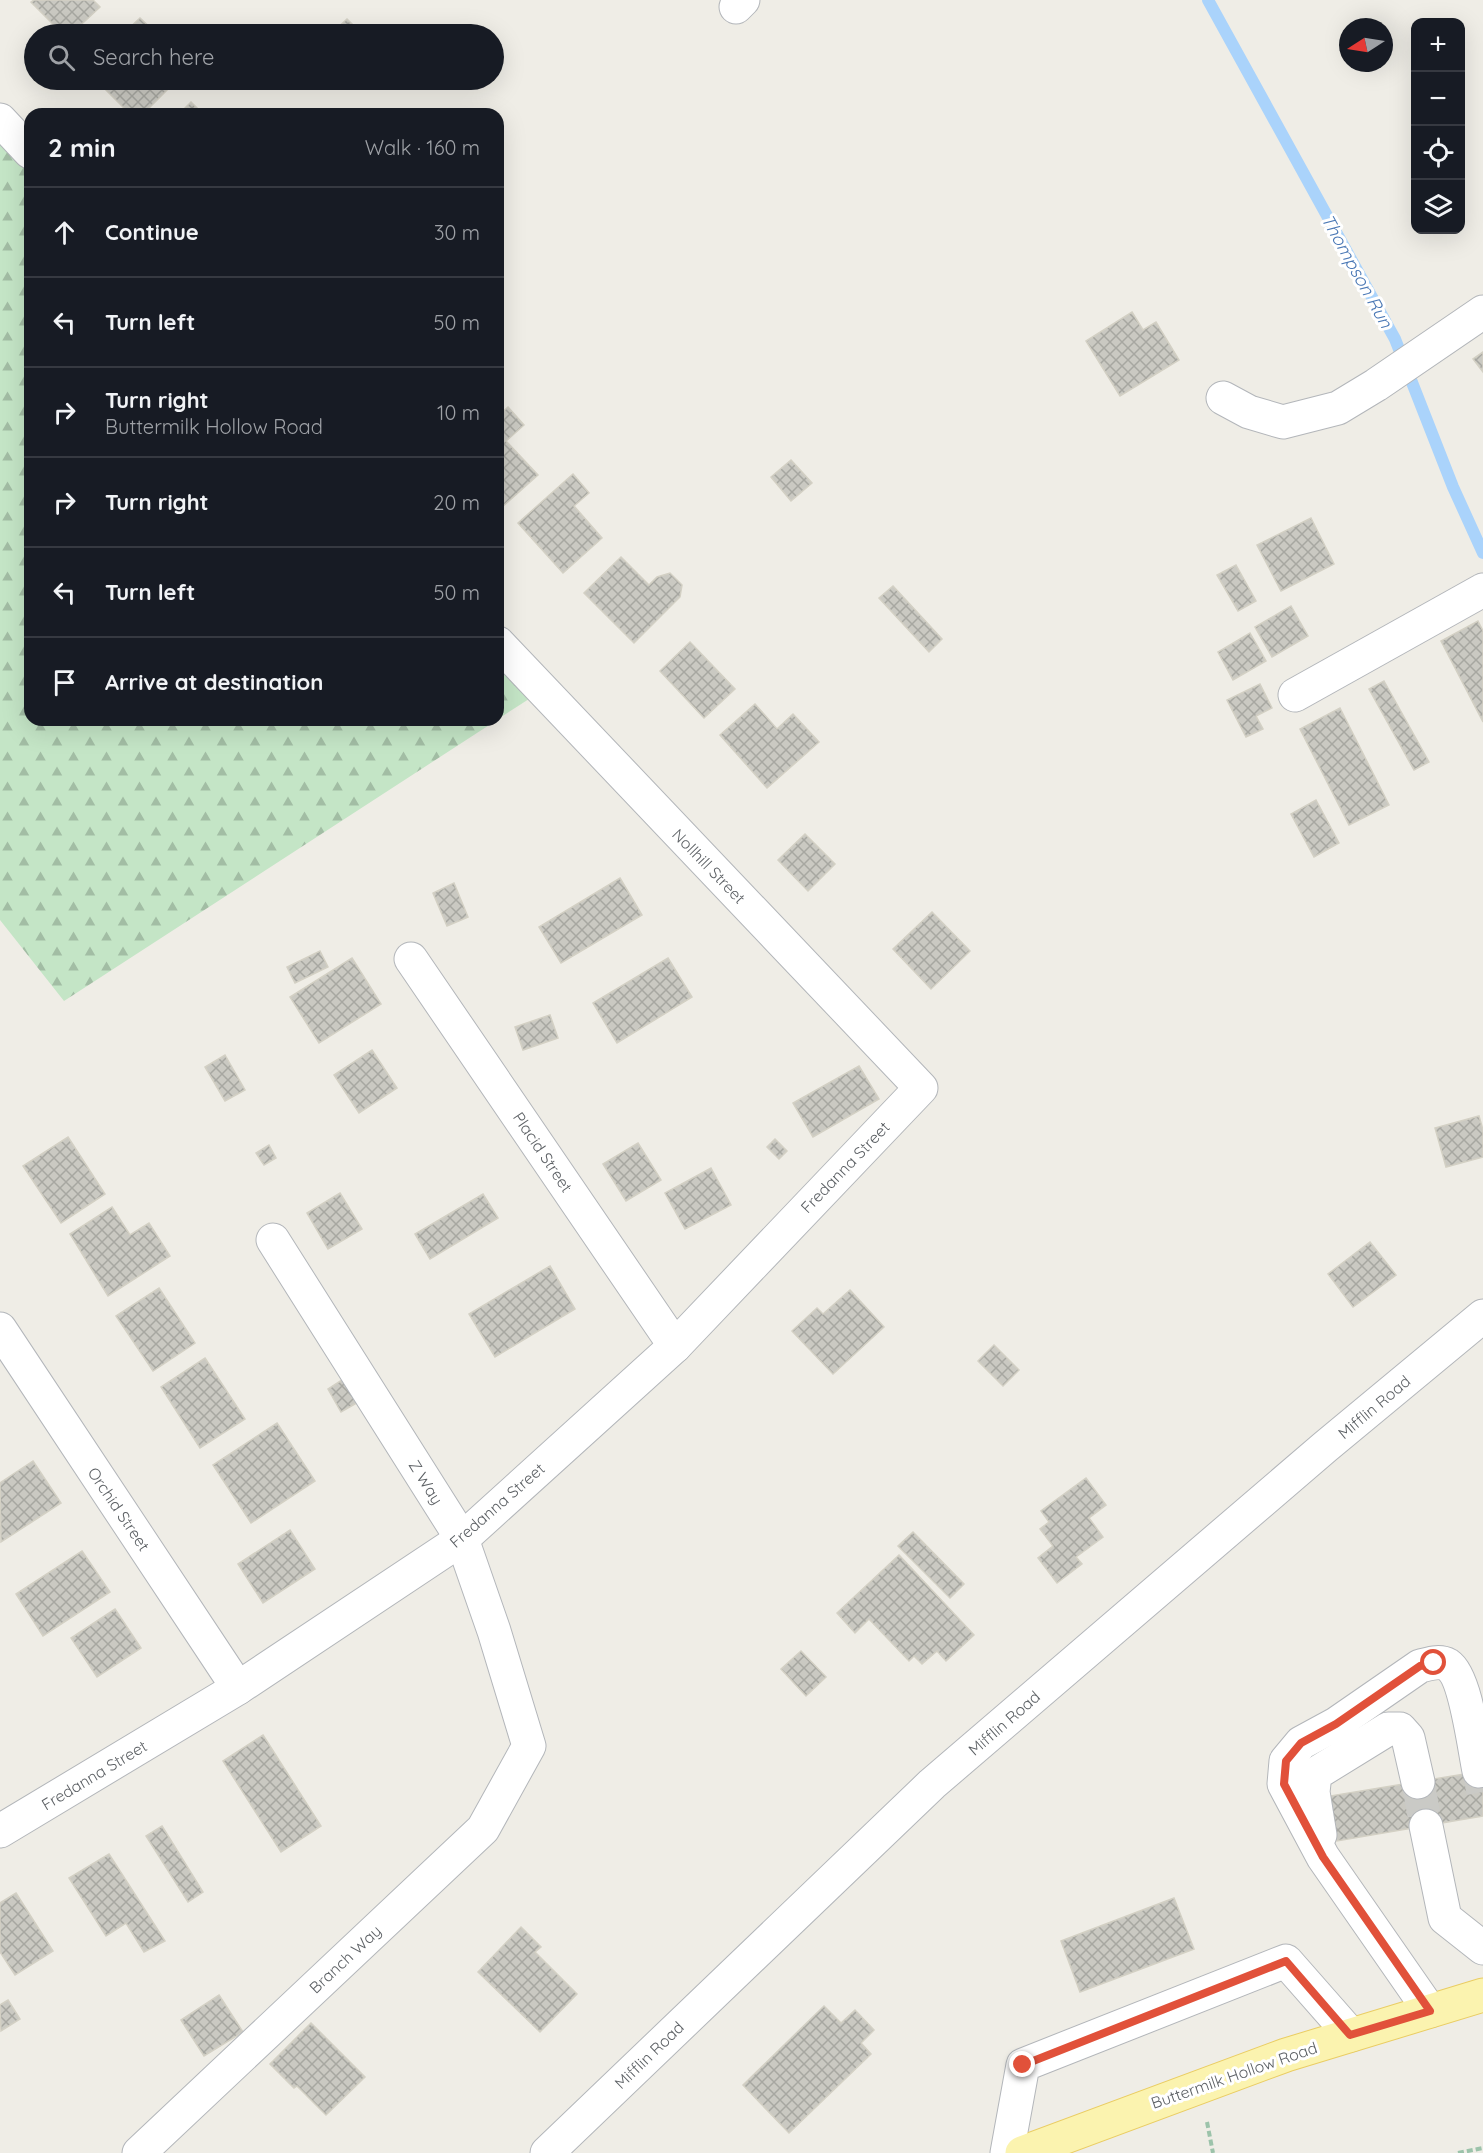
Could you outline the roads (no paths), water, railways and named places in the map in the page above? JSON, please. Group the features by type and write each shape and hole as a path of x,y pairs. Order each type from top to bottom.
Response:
{"main road":[{"name":"Buttermilk Hollow Road","path":"1022,2153 1286,2055 1483,1995"}],"street":[{"path":"0,120 24,146"},
{"path":"1223,398 1249,412 1283,422 1338,408 1483,312"},
{"path":"1295,695 1483,590"},
{"name":"Nollhill Street","path":"504,649 921,1088"},
{"name":"Placid Street","path":"411,959 675,1346"},
{"name":"Fredanna Street","path":"0,1831 238,1688 462,1539 675,1346 921,1088"},
{"name":"Z Way","path":"273,1240 462,1539 530,1746"},
{"name":"Mifflin Road","path":"546,2153 932,1785 1316,1455 1483,1316"},
{"name":"Orchid Street","path":"0,1329 238,1688"},
{"path":"1430,2011 1323,1857 1284,1784 1286,1761 1301,1743 1336,1724 1420,1666 1434,1663 1446,1664 1455,1672 1462,1687 1479,1771"},
{"path":"1323,1857 1313,1792 1315,1774 1388,1729 1400,1729 1408,1738 1418,1782"},
{"name":"Branch Way","path":"139,2153 483,1829 530,1746"},
{"path":"1426,1826 1445,1918 1483,1948"},
{"path":"1007,2153 1023,2065 1286,1961 1350,2035"}],"waterway":[{"name":"Thompson Run","path":"1208,0 1395,339 1453,487 1483,553"}],"tunnel":[{"path":"1479,1771 1483,1792"},
{"path":"1418,1782 1426,1826"}]}
